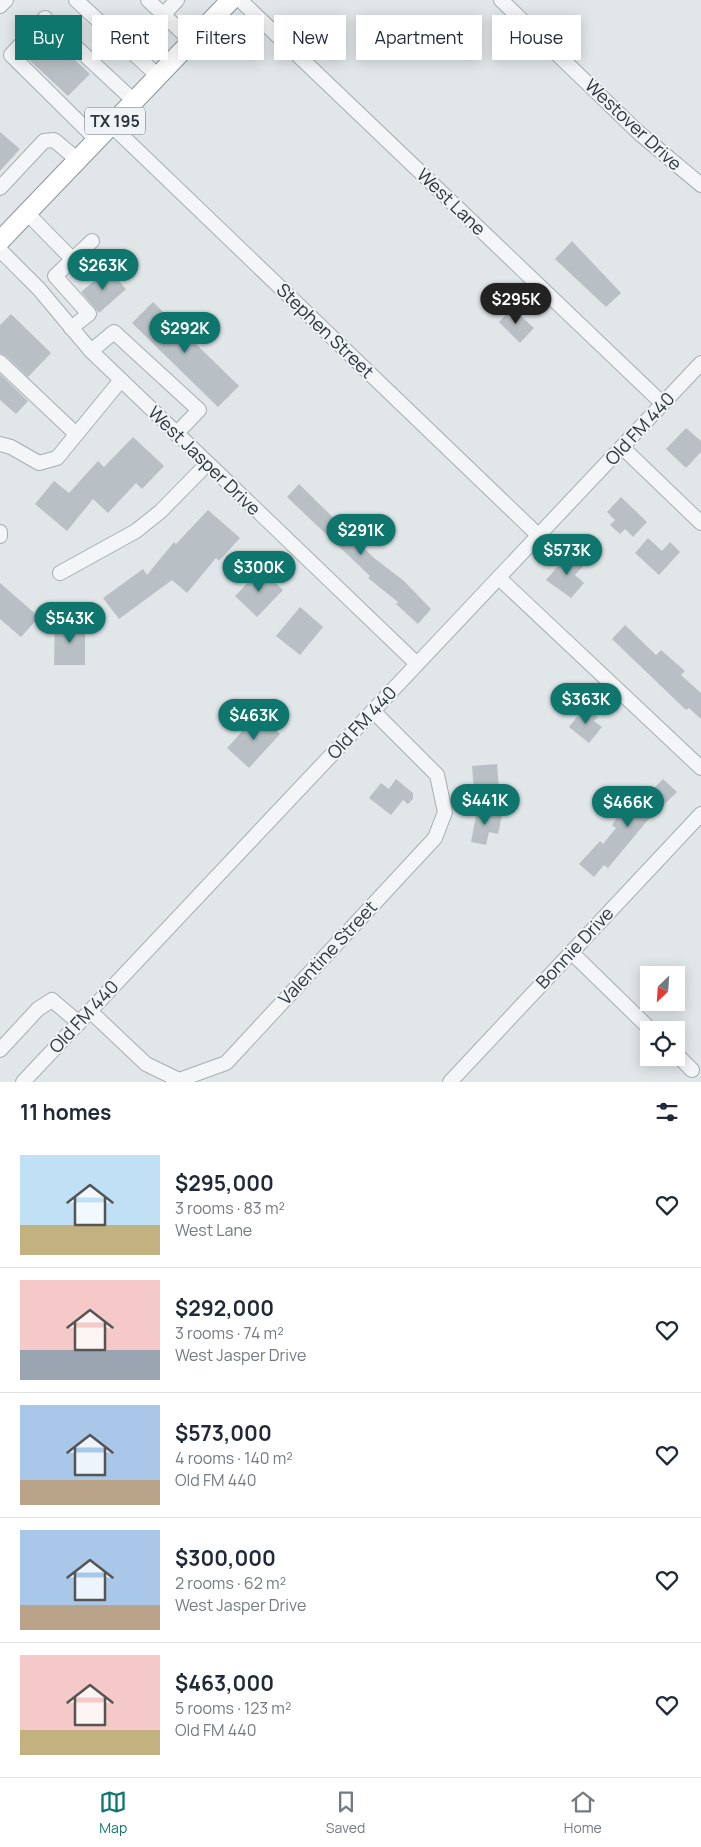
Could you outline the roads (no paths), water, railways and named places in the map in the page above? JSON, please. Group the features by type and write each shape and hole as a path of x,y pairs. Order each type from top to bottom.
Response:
{"highway":[{"name":"TX 195","path":"216,15 231,0"},
{"name":"TX 195","path":"0,241 178,55"}],"street":[{"path":"0,6 6,0"},
{"path":"76,0 92,15"},
{"path":"148,0 178,28"},
{"path":"163,14 177,0"},
{"name":"West Lane","path":"240,0 663,404"},
{"name":"Westover Drive","path":"502,0 639,133 701,186"},
{"path":"97,140 11,55 45,18 134,100"},
{"path":"140,60 158,76"},
{"name":"Stephen Street","path":"111,125 539,536"},
{"path":"0,188 44,141 54,140 78,160"},
{"path":"27,213 73,260"},
{"path":"71,328 89,314 56,276 92,242"},
{"name":"West Jasper Drive","path":"0,250 91,351 417,664"},
{"path":"47,300 64,286"},
{"path":"91,351 114,332 199,410 176,434"},
{"path":"0,362 76,434"},
{"name":"Old FM 440","path":"23,1082 701,364"},
{"path":"0,444 11,447 39,463 57,458 121,380"},
{"path":"623,448 701,523"},
{"path":"60,573 136,532 161,511 207,464"},
{"path":"499,578 701,768"},
{"name":"Valentine Street","path":"90,1011 146,1064 179,1080 226,1063 435,838 445,812 437,775 373,711"},
{"name":"Bonnie Drive","path":"450,1082 701,814"},
{"path":"571,952 642,1021"},
{"path":"0,1050 38,1009 52,1000 79,1023"},
{"path":"685,1063 692,1070"}]}
